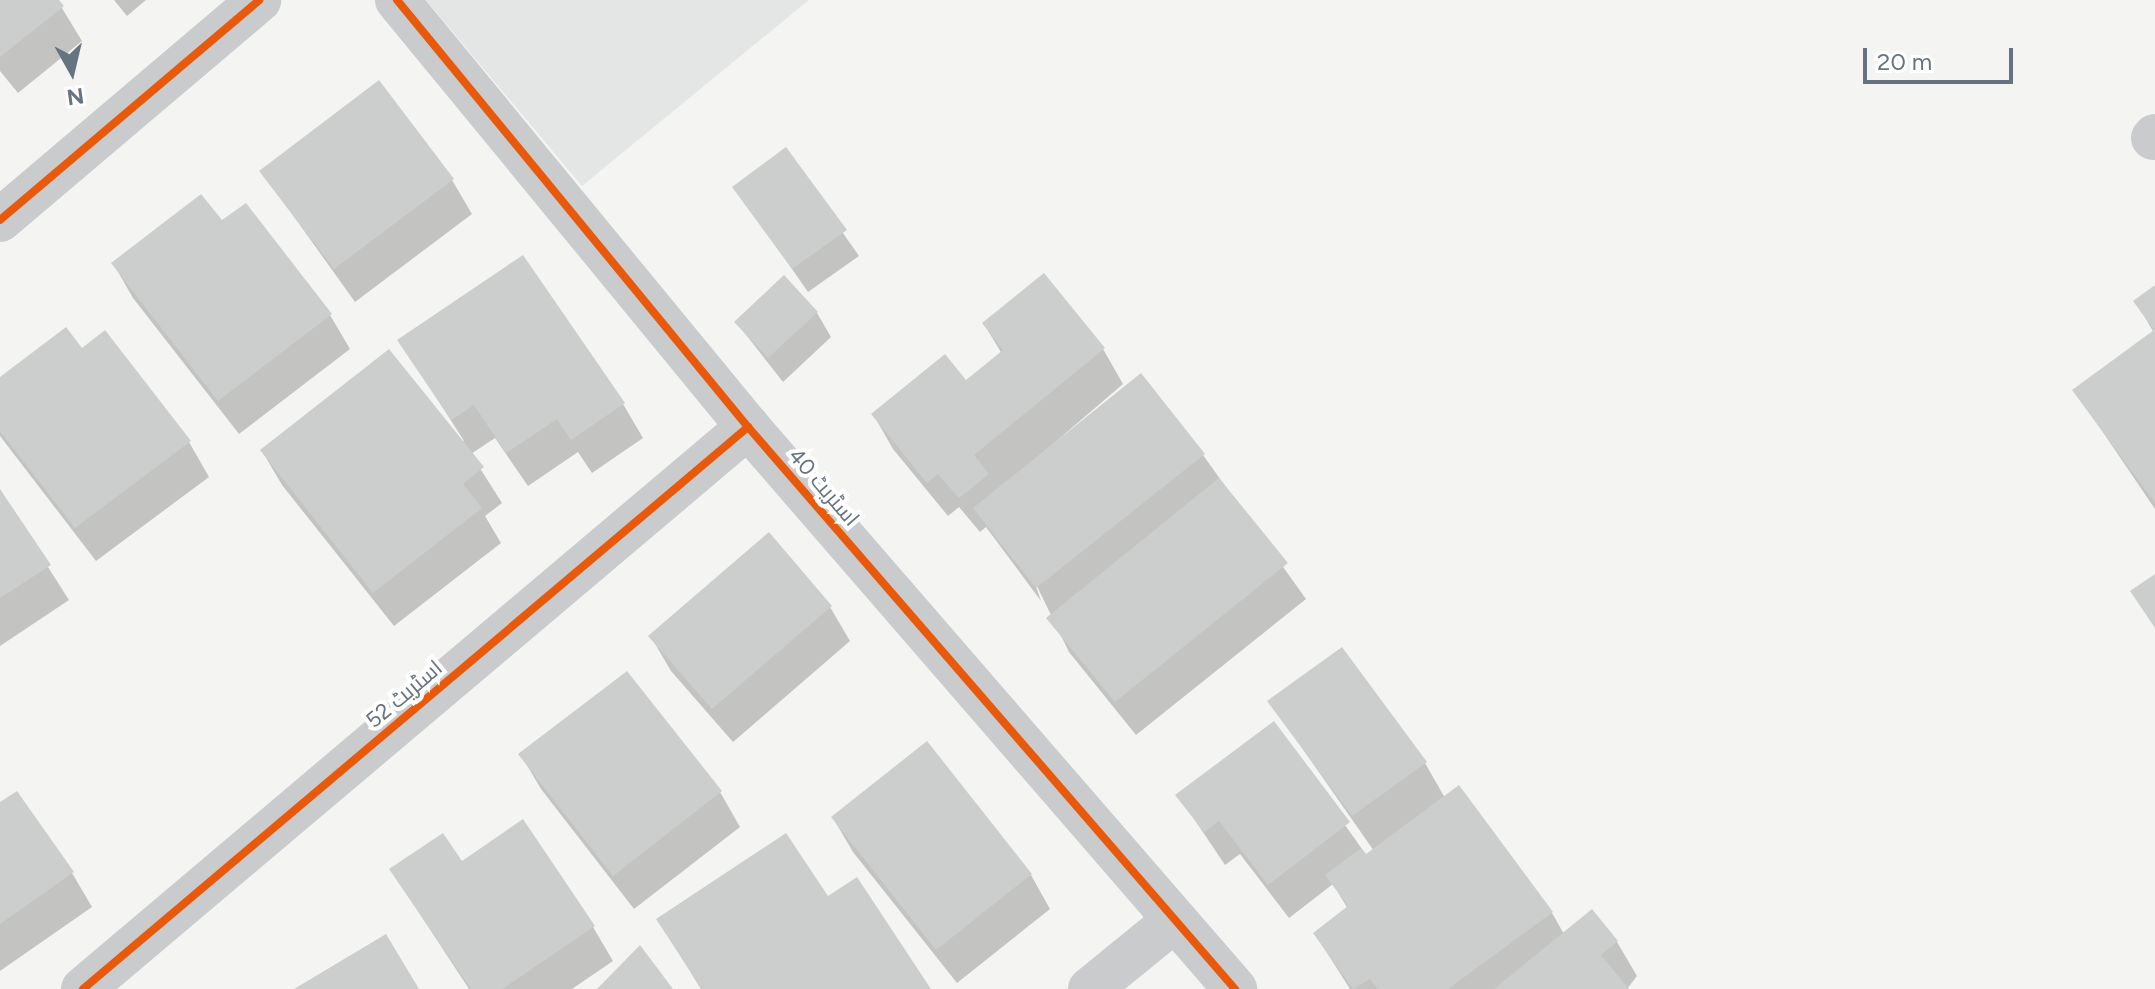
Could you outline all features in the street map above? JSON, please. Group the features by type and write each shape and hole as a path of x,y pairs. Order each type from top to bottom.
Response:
{"street":[{"path":"0,220 259,0"},
{"name":"اسٹریٹ 40","path":"397,0 748,427 1235,989"},
{"name":"اسٹریٹ 52","path":"83,989 748,427"},
{"path":"1090,989 1175,920"}],"shaded area":[{"path":"426,0 809,0 582,186"}],"building":[{"path":"0,0 59,0 64,6 0,57"},
{"path":"379,80 454,179 334,269 259,171"},
{"path":"786,147 847,230 792,269 732,187"},
{"path":"201,194 222,220 246,203 332,314 218,401 111,263"},
{"path":"523,255 625,403 571,440 557,419 506,453 474,405 451,420 397,340"},
{"path":"1044,273 1105,348 974,455 989,474 959,498 938,474 927,483 871,414 945,354 966,380 1003,350 982,323"},
{"path":"784,275 818,312 768,358 734,322"},
{"path":"2155,285 2155,503 2072,390 2154,330 2133,301"},
{"path":"66,327 82,348 105,330 191,441 75,528 0,431 0,377"},
{"path":"389,349 484,467 463,484 482,508 373,593 260,450"},
{"path":"1141,373 1205,454 1036,588 973,508"},
{"path":"1219,478 1288,563 1115,702 1046,618"},
{"path":"0,489 51,565 0,598"},
{"path":"769,532 832,606 712,709 648,636"},
{"path":"2155,574 2155,628 2130,591"},
{"path":"1342,647 1427,762 1352,816 1267,701"},
{"path":"627,671 722,791 613,876 518,754"},
{"path":"1274,721 1350,822 1268,885 1219,821 1204,832 1175,795"},
{"path":"927,741 1032,874 936,950 831,817"},
{"path":"1459,785 1553,912 1448,989 1378,989 1370,979 1353,989 1313,933 1348,906 1325,875 1361,848 1366,854"},
{"path":"17,791 74,872 0,924 0,802"},
{"path":"523,819 595,926 502,989 471,989 389,869 443,833 462,861"},
{"path":"786,833 828,896 857,877 931,989 702,989 656,919"},
{"path":"1592,909 1618,941 1601,955 1629,989 1494,989"},
{"path":"386,934 419,989 294,989"},
{"path":"640,945 673,989 597,989"}],"cycle path":[{"path":"0,220 259,0"},
{"path":"397,0 748,427 1235,989"},
{"path":"83,989 748,427"}]}
